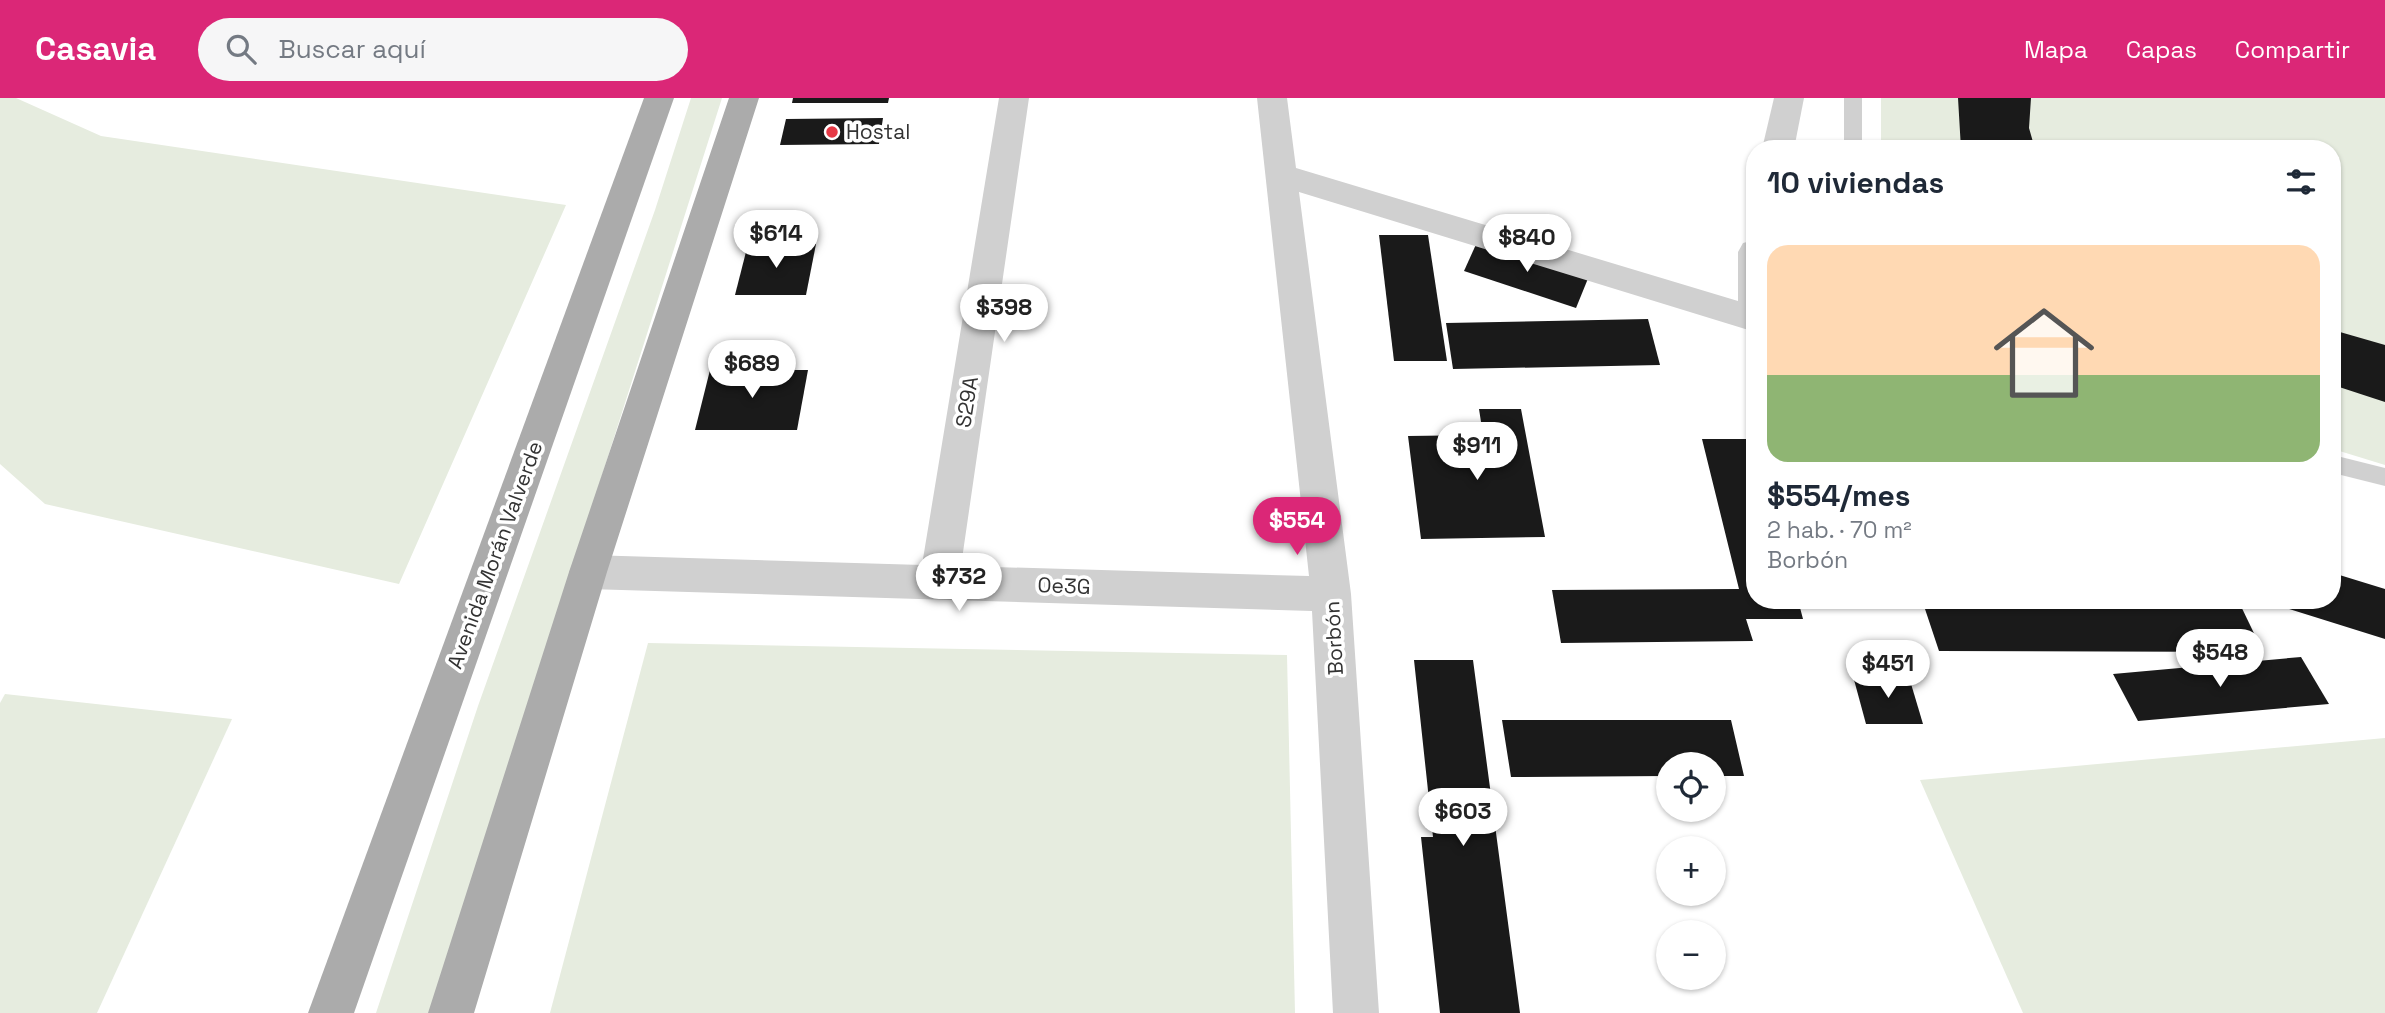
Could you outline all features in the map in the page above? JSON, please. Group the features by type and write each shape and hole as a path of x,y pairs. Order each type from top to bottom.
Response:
{"main road":[{"name":"Avenida Morán Valverde","path":"331,1013 659,98"},
{"path":"451,1013 588,572 744,98"}],"street":[{"name":"S29A","path":"939,582 1014,98"},
{"name":"Borbón","path":"1272,98 1331,594 1356,1013"},
{"path":"1780,140 1789,98"},
{"path":"1282,175 1746,317"},
{"name":"Oe3G","path":"588,572 1331,594"}],"lane":[{"path":"1853,98 1853,140"},
{"path":"2341,466 2385,477"}],"shaded area":[{"path":"0,98 16,98 101,136 566,205 399,584 45,504 0,464"},
{"path":"691,98 722,98 431,1013 376,1013 478,706 655,210"},
{"path":"1881,98 2385,98 2385,465 2341,451 2341,140 1881,140"},
{"path":"648,643 1287,655 1295,1013 550,1013"},
{"path":"5,694 232,719 97,1013 0,1013 0,703"},
{"path":"2385,738 2385,1013 2023,1013 1920,780"}],"building":[{"path":"793,98 889,98 888,103 792,103"},
{"path":"1958,98 2031,98 2029,128 2032,140 1960,140"},
{"name":"Hostal","path":"883,118 879,144 780,145 786,119"},
{"path":"1379,235 1428,235 1447,361 1394,361"},
{"path":"1478,240 1589,276 1576,308 1464,271"},
{"path":"748,244 816,244 806,295 735,295"},
{"path":"1648,319 1660,365 1453,369 1446,323"},
{"path":"2341,332 2385,345 2385,402 2341,388"},
{"path":"710,370 808,370 797,430 695,430"},
{"path":"1479,409 1521,409 1545,537 1421,539 1408,436 1483,435"},
{"path":"1702,439 1746,439 1746,609 1800,609 1803,619 1746,619 1753,641 1561,643 1552,590 1739,589"},
{"path":"2341,575 2385,589 2385,639 2289,609 2341,609"},
{"path":"1925,609 2242,609 2263,652 1939,651"},
{"path":"2301,657 2329,704 2138,721 2113,674"},
{"path":"1414,660 1473,660 1520,1013 1440,1013 1421,837 1433,837"},
{"path":"1853,676 1909,677 1923,724 1866,724"},
{"path":"1502,720 1731,720 1744,776 1726,776 1726,752 1656,752 1656,776 1511,777"}],"place":[{"name":"Hostal","path":"832,132"}]}
